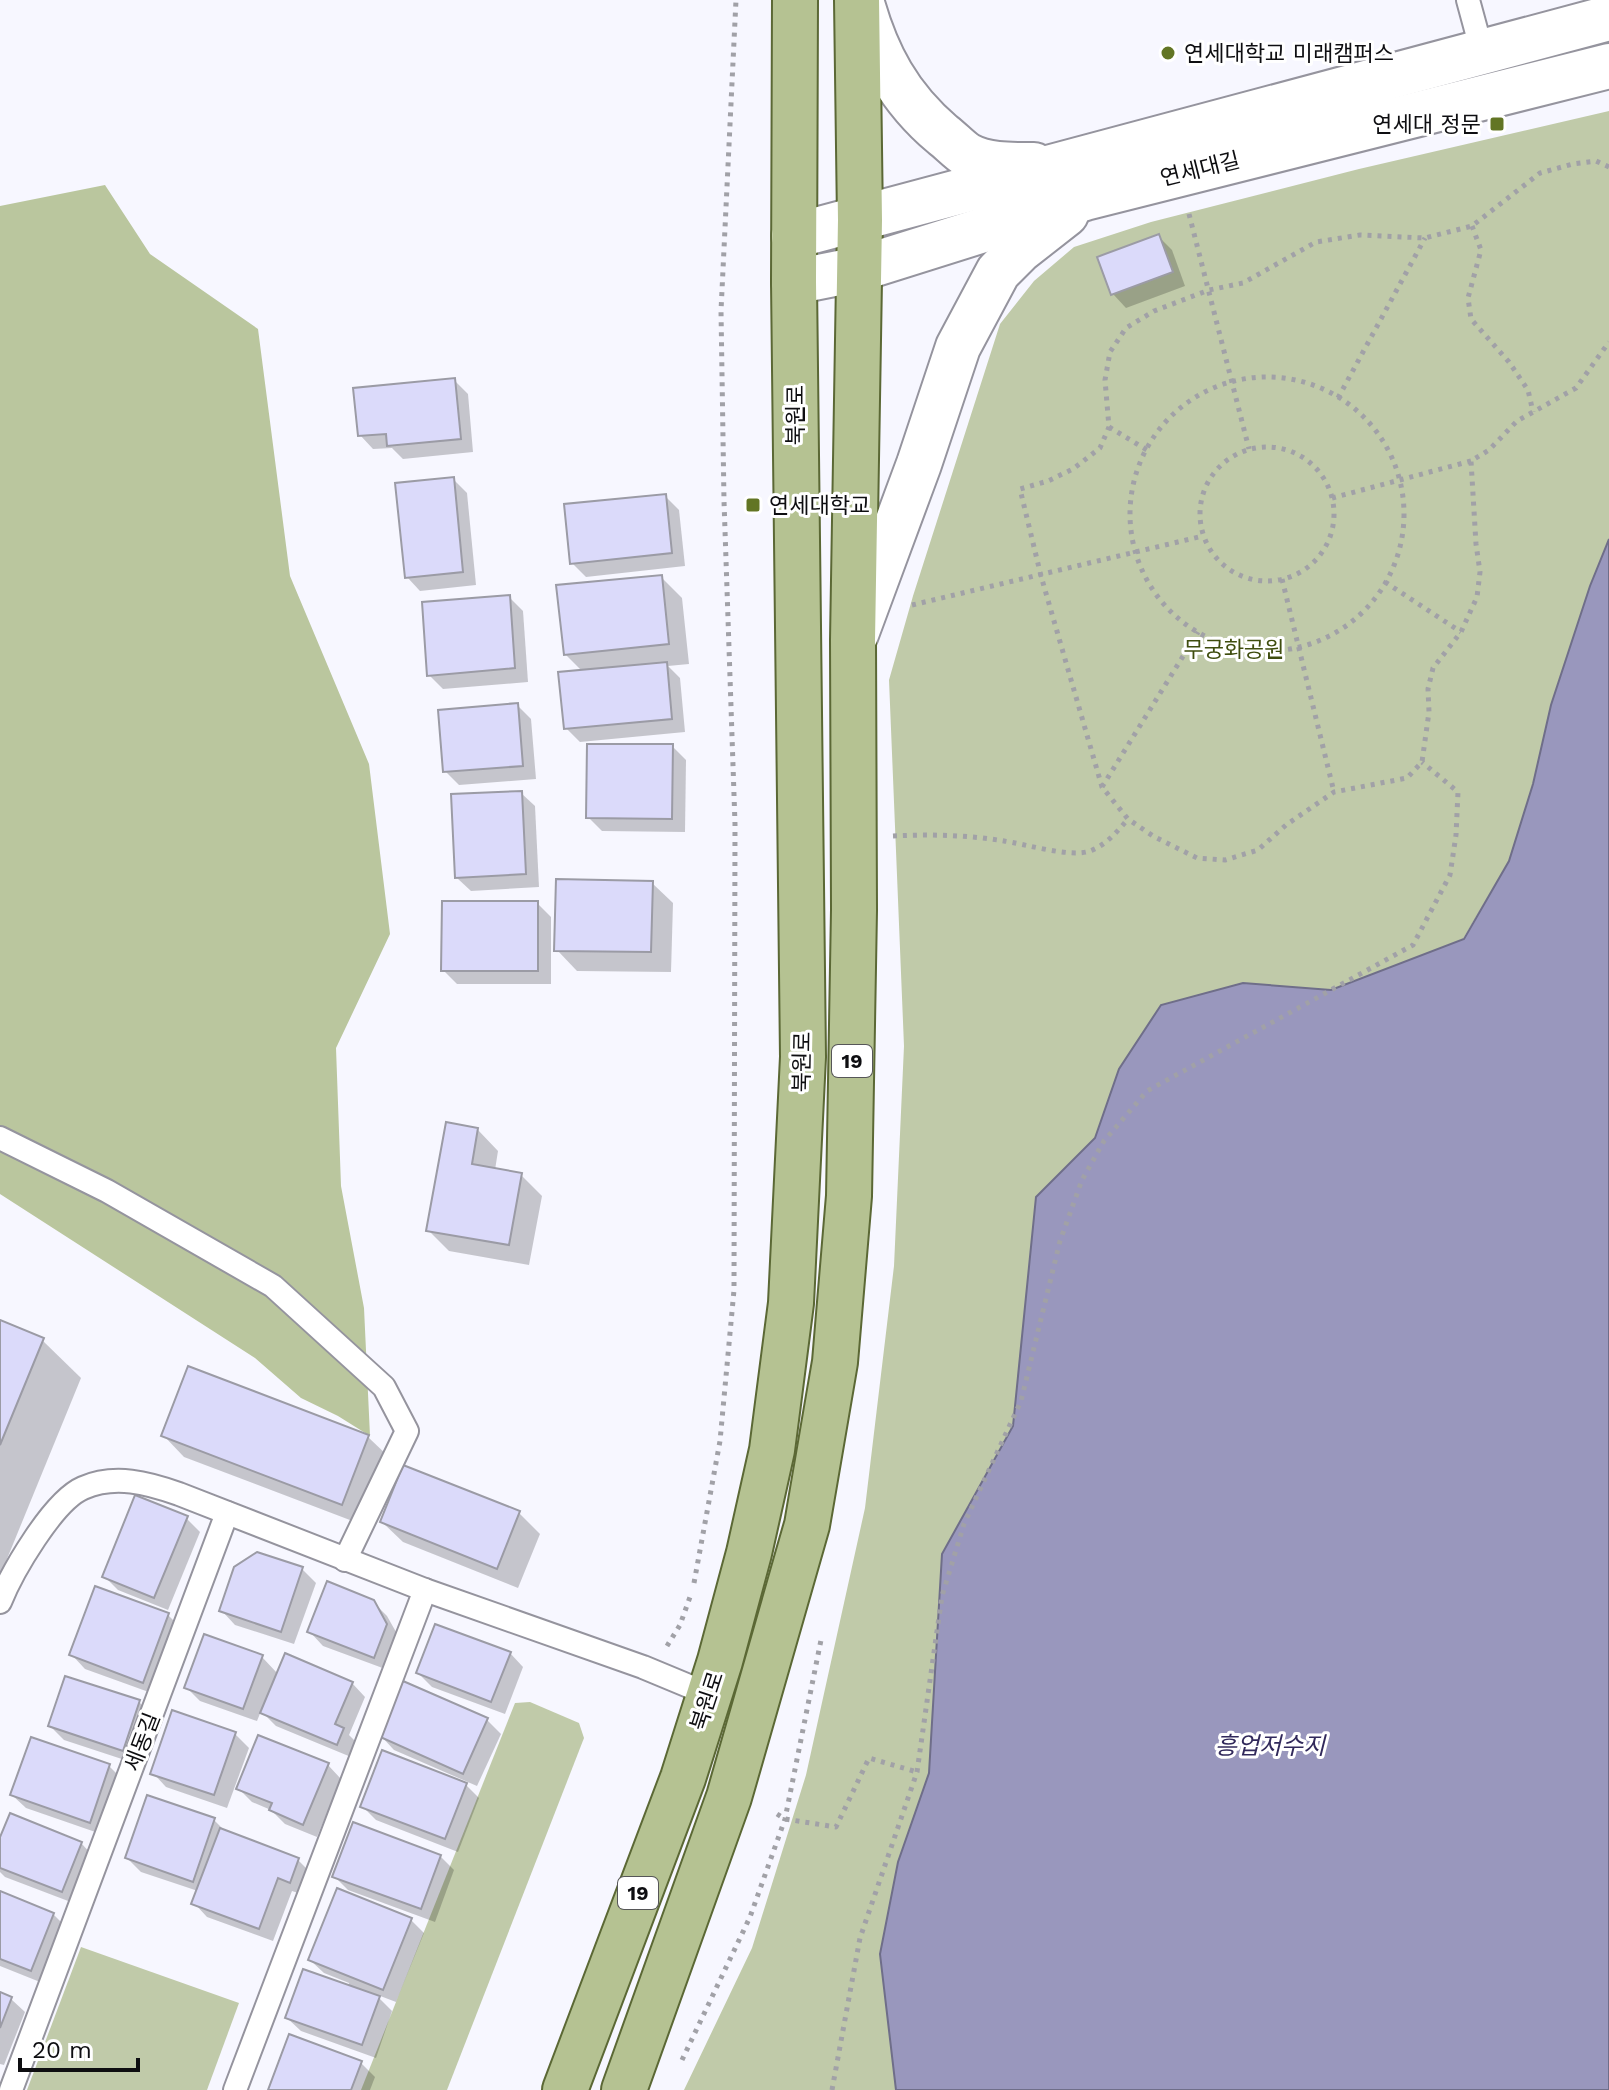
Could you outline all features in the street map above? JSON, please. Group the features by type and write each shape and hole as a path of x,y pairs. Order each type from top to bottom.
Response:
{"main road":[{"name":"북원로","path":"565,2090 683,1778 720,1661 772,1450 791,1303 803,1057 794,282 795,0"},
{"name":"북원로","path":"624,2090 729,1797 807,1525 835,1362 849,1196 860,220 859,0"},
{"path":"708,1694 739,1756"}],"street":[{"path":"853,640 919,464 958,347 998,272 1020,250 1073,182 968,155 945,137 909,103 891,78 859,0"},
{"name":"연세대길","path":"794,282 859,269 1073,182 1482,51 1609,18"},
{"name":"연세대길","path":"794,236 860,220 1073,182 1494,95 1609,66"}],"lane":[{"path":"1468,0 1494,95"},
{"path":"0,1138 107,1191 273,1286 384,1387 407,1431 345,1560"},
{"path":"0,1602 34,1539 55,1512 79,1489 103,1481 129,1481 154,1485 345,1560 643,1667 708,1694"},
{"name":"세동길","path":"11,2090 227,1513"},
{"path":"235,2090 425,1590"}],"path":[{"path":"643,1667 659,1654 674,1635 694,1586 720,1441 734,1290 735,824 721,311 736,0"},
{"path":"1471,461 1480,572 1477,597 1461,632 1433,668 1428,689 1429,712 1422,762 1407,778 1334,792 1286,825 1258,850 1225,860 1197,858 1128,819 1102,787 1041,576 1020,489 1048,481 1073,469 1100,448 1109,427 1105,380 1110,352 1126,328 1154,311 1209,290 1243,283 1316,242 1360,235 1425,238 1472,226 1540,173 1596,161 1609,167"},
{"path":"1187,206 1249,449"},
{"path":"1472,226 1481,250 1468,298 1471,319 1509,362 1528,390 1533,412"},
{"path":"1338,398 1425,238"},
{"path":"1332,498 1471,461 1489,450 1517,421 1576,388 1609,342"},
{"path":"1281,377 1326,390 1338,398 1365,417 1392,455 1404,501 1401,548 1381,590 1349,624 1297,648 1263,652 1220,644 1182,623 1152,591 1135,552 1129,507 1138,464 1161,427 1194,397 1232,381 1281,377"},
{"path":"1109,427 1147,450"},
{"path":"1278,447 1299,455 1317,469 1332,498 1332,531 1323,552 1307,568 1282,579 1265,581 1243,578 1224,567 1209,551 1203,536 1199,508 1205,487 1217,468 1249,449 1278,447"},
{"path":"898,608 1203,536"},
{"path":"1282,579 1334,792"},
{"path":"1385,582 1461,632"},
{"path":"1102,787 1198,632"},
{"path":"832,2090 860,1938 917,1772 942,1596 964,1524 1021,1401 1060,1241 1082,1180 1104,1141 1147,1091 1413,945 1450,875 1456,835 1458,792 1422,762"},
{"path":"891,836 922,834 1003,840 1045,849 1088,852 1112,838 1128,819"},
{"path":"680,2066 750,1917 785,1819 824,1626"},
{"path":"777,1814 785,1819 836,1827 869,1758 917,1772"}],"green space":[{"name":"무궁화공원","path":"1609,111 1609,539 1590,586 1551,705 1533,784 1509,861 1463,939 1331,990 1243,983 1119,1069 1095,1138 1036,1197 1013,1426 942,1554 929,1773 898,1862 880,1954 896,2090 684,2090 752,1948 806,1775 865,1508 894,1266 904,1046 889,680 1000,324 1034,281 1074,247 1151,222 1359,169"},
{"path":"105,185 150,254 258,329 290,576 369,764 390,934 336,1048 341,1186 364,1308 370,1436 301,1398 255,1358 0,1194 0,206"},
{"path":"530,1702 579,1723 584,1738 447,2090 361,2090 515,1703"},
{"path":"81,1947 239,2003 207,2090 27,2090"}],"water":[{"name":"흥업저수지","path":"1609,539 1609,2090 896,2090 880,1954 898,1862 929,1773 942,1554 1013,1426 1036,1197 1095,1138 1119,1069 1161,1005 1243,983 1331,990 1464,939 1509,861 1533,784 1551,705 1590,586"}],"building":[{"path":"1159,234 1173,272 1111,295 1097,257"},
{"path":"455,378 461,439 387,446 386,434 358,436 353,388"},
{"path":"454,477 463,572 405,578 395,483"},
{"path":"666,494 672,553 570,564 564,504"},
{"path":"662,575 669,644 564,655 556,585"},
{"path":"510,595 515,668 427,676 422,602"},
{"path":"667,662 672,719 564,729 558,672"},
{"path":"518,703 523,766 443,772 438,710"},
{"path":"587,744 673,744 672,819 586,818"},
{"path":"522,791 526,874 455,878 451,794"},
{"path":"556,879 653,881 651,952 554,951"},
{"path":"442,901 538,901 538,971 441,971"},
{"path":"446,1122 478,1128 472,1164 522,1173 509,1245 426,1231"},
{"path":"0,1320 44,1338 0,1445"},
{"path":"188,1366 369,1435 342,1505 161,1436"},
{"path":"403,1465 520,1511 497,1569 380,1522"},
{"path":"135,1495 188,1516 154,1598 102,1577"},
{"path":"257,1552 303,1567 281,1632 219,1611 234,1567"},
{"path":"327,1581 374,1600 387,1624 374,1658 307,1632"},
{"path":"95,1586 169,1613 143,1683 69,1655"},
{"path":"435,1624 511,1652 491,1702 416,1673"},
{"path":"204,1634 263,1655 243,1709 184,1688"},
{"path":"285,1653 353,1682 335,1724 344,1728 337,1745 260,1713"},
{"path":"65,1676 140,1700 123,1751 48,1726"},
{"path":"403,1681 488,1718 463,1774 378,1736"},
{"path":"172,1710 236,1732 214,1795 150,1774"},
{"path":"258,1735 329,1763 303,1825 269,1810 272,1803 236,1789"},
{"path":"31,1737 110,1764 90,1823 10,1795"},
{"path":"382,1750 467,1783 445,1839 360,1807"},
{"path":"147,1795 215,1818 193,1882 125,1858"},
{"path":"10,1813 82,1842 62,1892 0,1868 0,1837"},
{"path":"353,1822 441,1855 421,1909 332,1877"},
{"path":"220,1828 299,1858 290,1883 278,1878 259,1929 191,1904"},
{"path":"337,1888 412,1918 383,1990 308,1960"},
{"path":"0,1891 54,1913 31,1971 0,1959"},
{"path":"303,1969 380,1996 362,2045 285,2018"},
{"path":"0,1992 12,1997 0,2028"},
{"path":"289,2034 362,2061 351,2090 268,2090"}],"place":[{"name":"연세대학교 미래캠퍼스","path":"1168,53"},
{"name":"연세대 정문","path":"1497,124"},
{"name":"연세대학교","path":"753,505"}]}
